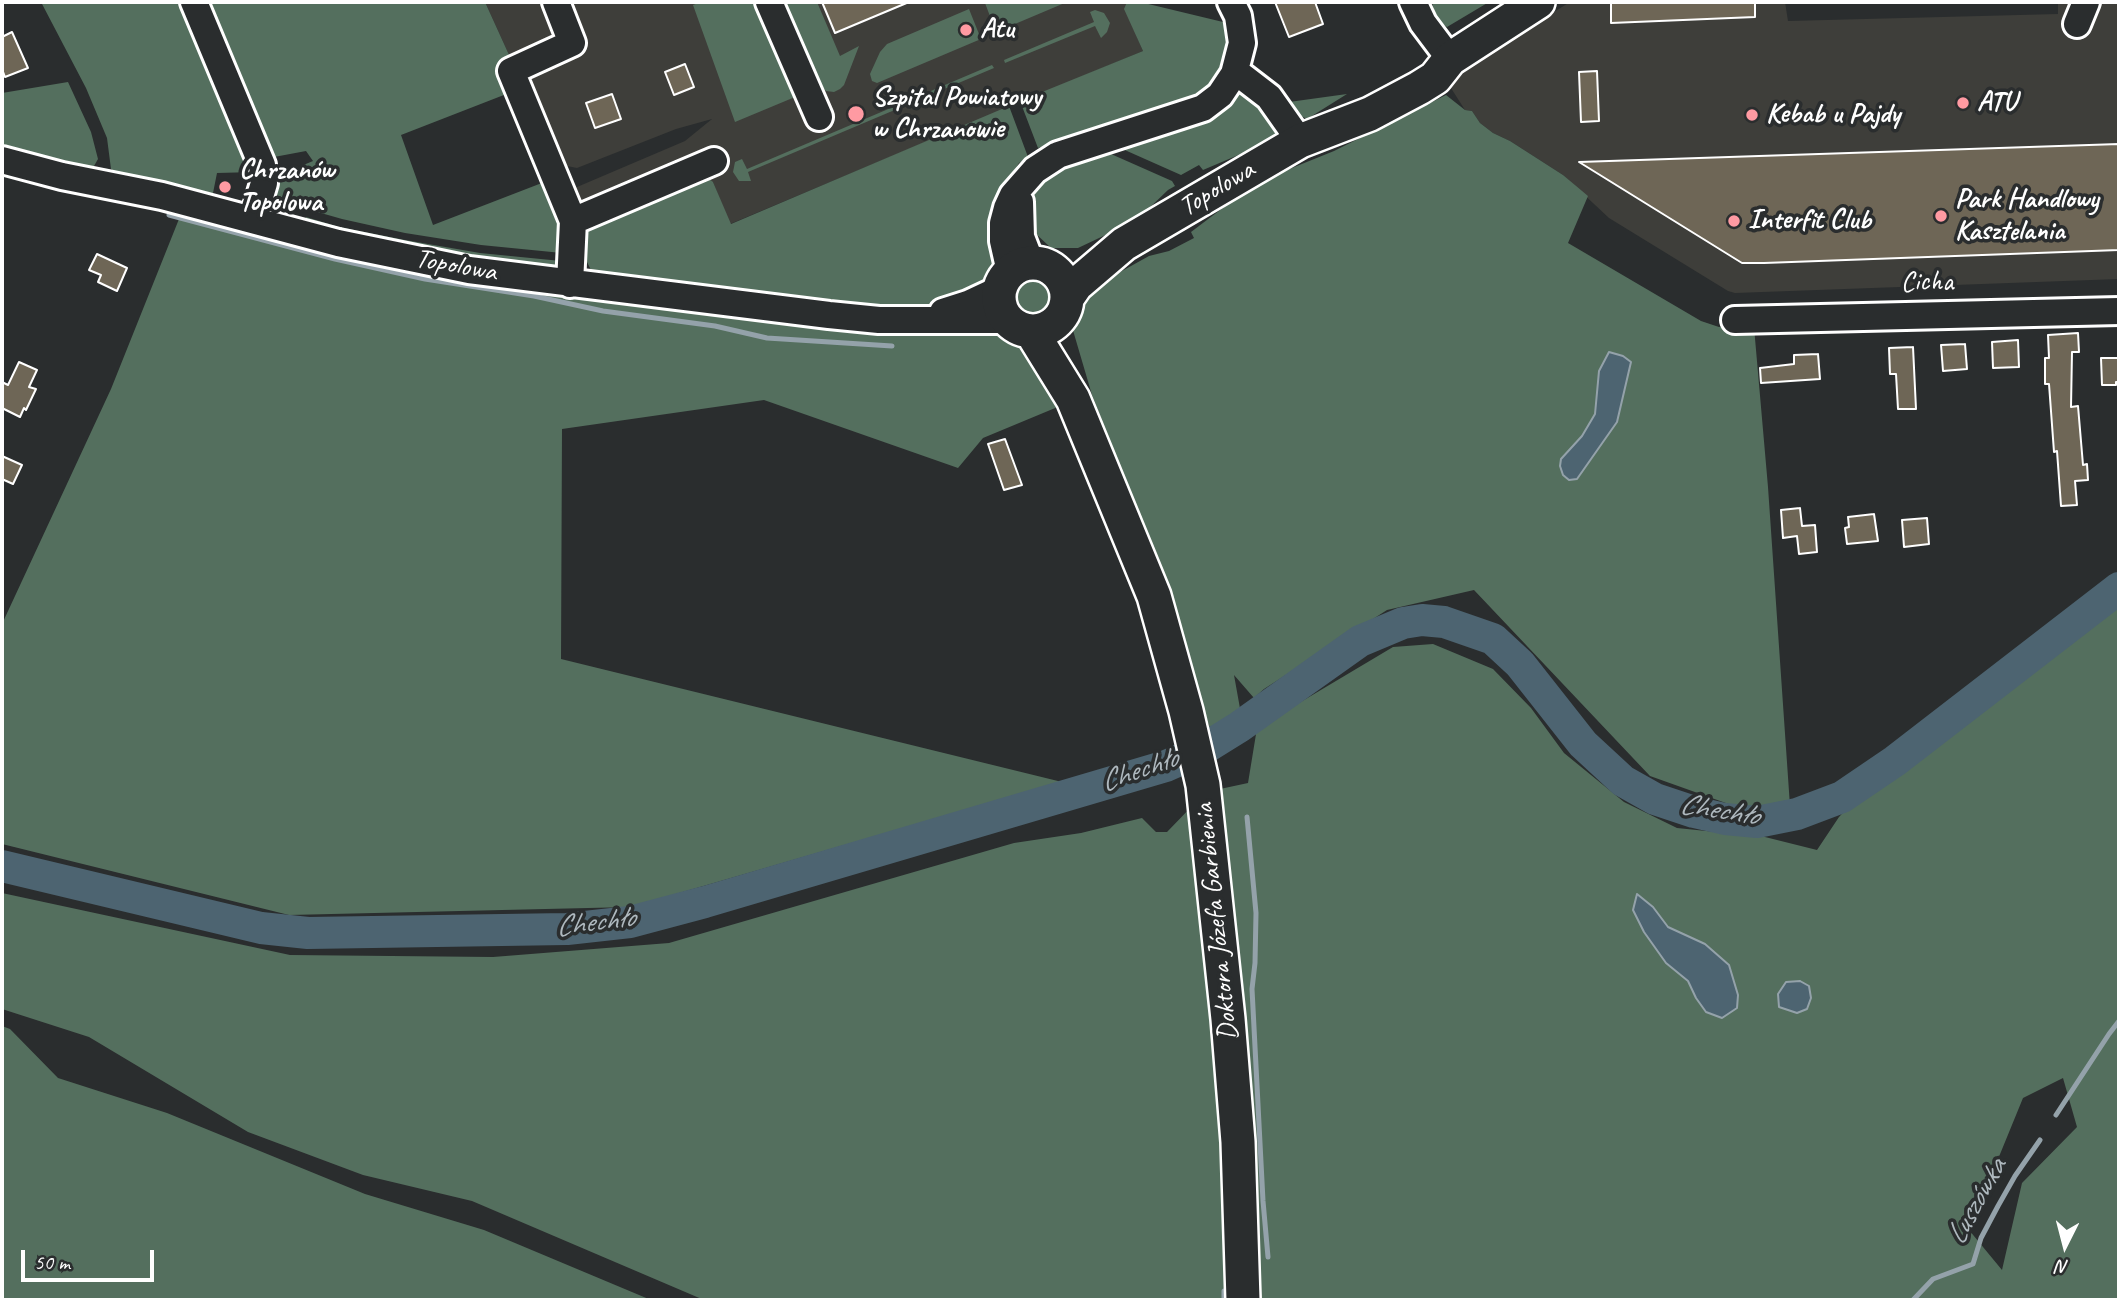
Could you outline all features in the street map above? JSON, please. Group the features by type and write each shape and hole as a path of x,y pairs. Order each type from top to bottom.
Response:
{"main road":[{"name":"Topolowa","path":"1031,295 1066,264 1124,244 1305,138 1370,114 1419,88 1435,78 1450,59 1538,2"},
{"name":"Doktora Józefa Garbienia","path":"1031,295 1154,596 1186,711 1203,785 1238,1142 1243,1300"}],"street":[{"path":"194,2 262,165 264,183 253,220"},
{"path":"556,2 572,43 511,71 534,159 573,221 570,284"},
{"path":"769,2 819,117"},
{"path":"1031,295 1019,221 1025,183 1035,170 1058,155 1203,108 1220,95 1234,74 1242,43 1238,16 1231,2"},
{"path":"1413,2 1429,33 1450,59"},
{"path":"1234,74 1243,76 1269,97 1305,138"},
{"name":"Topolowa","path":"2,160 62,176 162,196 338,243 442,264 570,284 879,320 918,320 1031,295"},
{"path":"573,221 714,161"},
{"name":"Cicha","path":"1735,320 2119,312"}],"shaded area":[{"name":"Szpital Powiatowy w Chrzanowie","path":"485,2 1127,2 1125,9 1143,51 730,224 713,182 584,227 570,190 685,141 712,119 676,129 577,168 562,165 530,85 532,76 563,63 510,57"},
{"path":"1570,2 1785,2 1788,21 2058,14 2058,2 2119,2 2119,279 1735,293 1728,291 1609,218 1563,175 1493,133 1480,123 1472,111 1465,110 1449,85 1488,53"}],"green space":[{"path":"41,2 184,2 255,172 217,173 212,198 123,178 111,169 107,138 86,88"},
{"path":"203,2 485,2 510,57 499,61 509,93 401,135 433,225 547,181 565,222 562,253 481,245 405,233 272,199 277,176 313,161 306,151 274,157"},
{"path":"701,2 754,2 795,97 735,122 693,5"},
{"path":"777,2 817,2 840,56 859,46 840,89 834,92 826,91 812,69 807,71"},
{"path":"1067,2 996,32 985,3"},
{"path":"1127,2 1140,2 1223,22 1227,36 1222,67 1208,86 1194,95 1038,148 1020,101 1143,51 1124,9"},
{"path":"1432,2 1489,2 1447,27 1436,19"},
{"path":"969,9 981,39 877,83 872,81 870,74 880,52 887,44"},
{"path":"1095,10 1104,13 1110,23 1101,38 1095,26 1005,63 1004,60 1094,22 1090,12"},
{"path":"992,65 994,68 748,172 751,181 739,181 733,172 735,162 742,159 747,169"},
{"path":"68,82 91,132 98,159 94,166 83,169 2,150 2,93"},
{"path":"1240,89 1256,95 1279,133 1276,139 1203,170 1199,165 1181,175 1118,147"},
{"path":"1347,94 1307,119 1299,115 1289,102"},
{"path":"1446,95 1465,110 1472,111 1480,123 1493,133 1563,175 1588,196 1568,243 1701,321 1719,327 1754,327 1790,806 1751,812 1650,776 1474,590 1387,610 1254,698 1234,675 1241,714 1211,732 1167,589 1092,395 1072,327 1081,302 1095,286 1149,256 1169,251 1194,238 1191,232 1236,198 1282,172 1334,151"},
{"path":"1009,106 1028,157 1019,163 1007,181 996,207 999,262 996,273 992,281 941,303 915,307 865,308 602,277 591,270 585,258 584,227 708,178 713,182 731,224"},
{"path":"1105,152 1106,156 1111,154 1172,181 1175,186 1143,214 1116,230 1078,248 1051,248 1034,232 1027,205 1033,192 1053,169"},
{"path":"306,217 339,227 480,253 561,261 548,270 540,271 304,224"},
{"path":"179,219 299,251 302,243 1001,330 1021,339 1060,406 983,438 958,468 764,400 562,429 561,659 1062,782 631,907 289,915 2,844 2,624 111,389"},
{"path":"1033,277 1047,283 1053,297 1047,311 1033,317 1019,311 1013,297 1019,283"},
{"path":"2119,597 2119,1300 1257,1300 1258,1256 1232,885 1220,789 1248,783 1257,728 1393,647 1433,644 1493,669 1531,708 1564,753 1624,802 1677,828 1765,837 1817,850 1839,817 1864,790 2011,687","holes":["2063,1078 2077,1127 2022,1183 2002,1270 1969,1230 2023,1098"]},
{"path":"1196,802 1216,1022 1231,1300 704,1300 472,1201 363,1175 248,1132 89,1037 2,1009 2,893 290,955 493,957 669,943 1014,843 1081,833 1142,818 1156,832 1167,832"},
{"path":"2,1026 10,1029 58,1078 167,1113 365,1194 484,1230 651,1300 2,1300"}],"water":[{"path":"1609,352 1623,356 1631,362 1617,422 1577,479 1569,480 1563,475 1561,459 1582,436 1595,414 1599,371"},
{"path":"1637,894 1653,907 1668,927 1705,944 1729,965 1738,995 1737,1008 1722,1018 1706,1012 1688,981 1666,963 1644,932 1633,910"},
{"path":"1800,981 1809,986 1811,998 1807,1009 1797,1013 1779,1007 1778,994 1786,982"}],"building":[{"path":"822,2 909,2 835,33"},
{"path":"1275,2 1315,2 1323,24 1289,37"},
{"path":"1611,2 1755,2 1755,17 1611,23"},
{"path":"12,32 28,68 5,77 2,69 2,37"},
{"path":"685,64 694,87 674,95 665,72"},
{"path":"1597,71 1599,121 1581,122 1579,72"},
{"path":"612,94 621,119 595,128 586,103"},
{"name":"Park Handlowy Kasztelania","path":"2119,144 2119,250 1764,263 1742,263 1579,162"},
{"path":"97,254 127,268 117,291 98,282 101,275 89,270"},
{"path":"2078,333 2079,352 2072,352 2071,407 2078,406 2083,465 2087,464 2088,480 2075,481 2077,505 2061,506 2049,384 2045,384 2045,358 2049,358 2048,335"},
{"path":"2018,340 2019,367 1993,368 1992,342"},
{"path":"1965,344 1967,369 1943,371 1941,345"},
{"path":"1913,347 1916,409 1898,409 1896,374 1890,374 1889,348"},
{"path":"1818,354 1820,379 1761,383 1760,368 1794,364 1794,355"},
{"path":"2101,358 2119,358 2119,382 2116,382 2116,385 2102,385"},
{"path":"19,362 37,370 29,387 36,389 20,417 2,408 2,382 8,385"},
{"path":"1005,439 1022,485 1004,490 988,444"},
{"path":"2,456 22,465 13,484 2,479"},
{"path":"1800,508 1802,526 1815,525 1817,552 1799,554 1797,536 1783,538 1781,510"},
{"path":"1874,514 1878,541 1847,544 1845,528 1849,527 1848,517"},
{"path":"1927,518 1929,544 1904,547 1902,520"}],"waterway":[{"path":"169,215 335,259 425,279 534,296 603,311 715,326 767,338 892,346"},
{"name":"Chechło","path":"2,866 261,928 308,933 567,929 630,922 1166,766 1202,750 1239,727 1360,641 1403,623 1422,620 1444,622 1493,639 1520,664 1583,744 1623,781 1655,799 1694,812 1757,822 1797,814 1842,797 1895,761 2119,588"},
{"name":"Chechło","path":"1234,720 1239,727 1239,741"},
{"path":"1247,817 1256,913 1252,989 1268,1257"},
{"name":"Luszówka","path":"2056,1115 2119,1021"},
{"name":"Luszówka","path":"1913,1300 1933,1279 1973,1264 1981,1238 1998,1206 2040,1140"},
{"path":"1224,1291 1224,1300"}],"place":[{"name":"Atu","path":"966,30"},
{"name":"ATU","path":"1963,103"},
{"name":"Szpital Powiatowy w Chrzanowie","path":"856,114"},
{"name":"Kebab u Pajdy","path":"1752,115"},
{"name":"Chrzanów Topolowa","path":"225,187"},
{"name":"Park Handlowy Kasztelania","path":"1941,216"},
{"name":"Interfit Club","path":"1734,221"}]}
